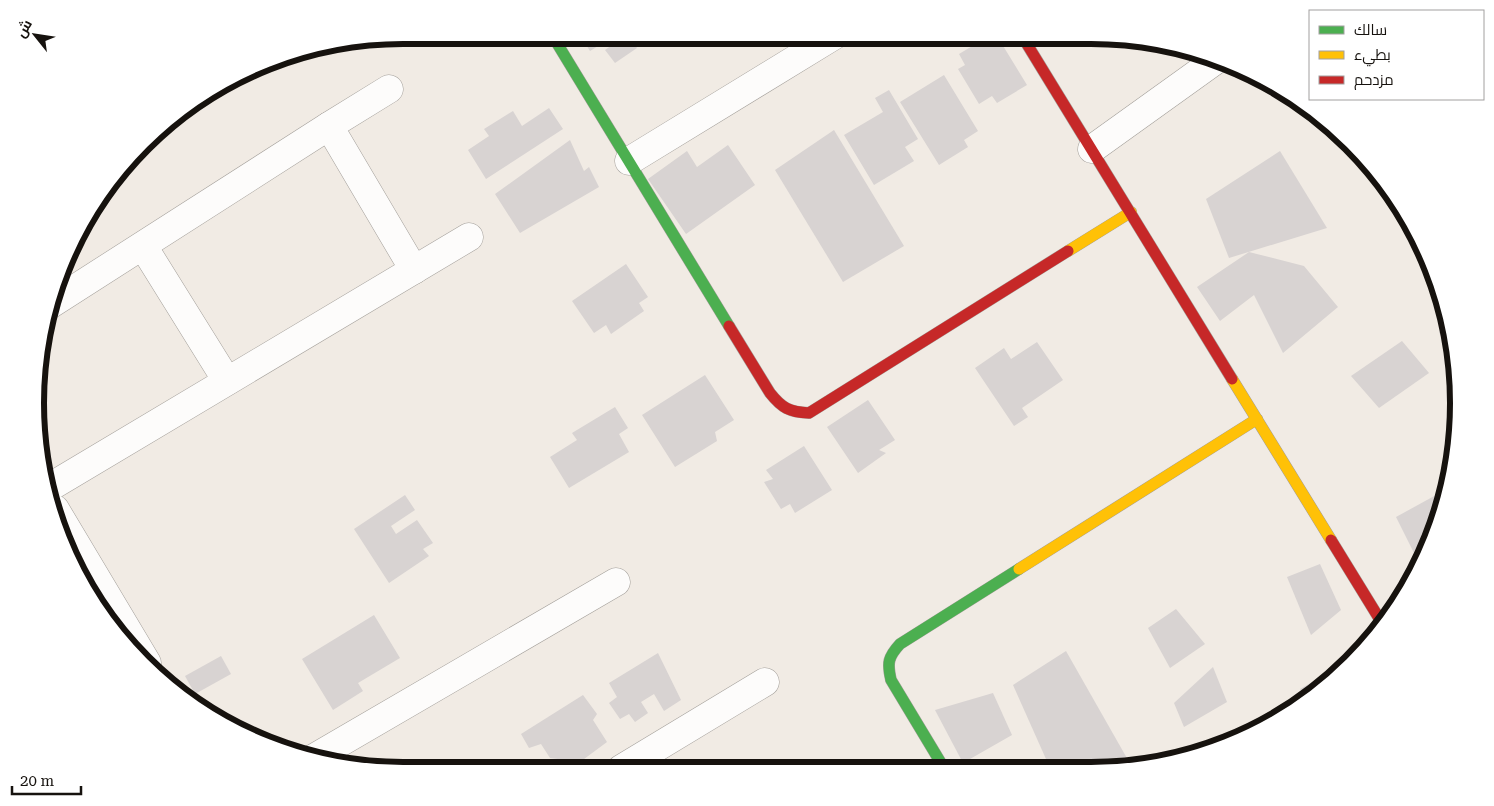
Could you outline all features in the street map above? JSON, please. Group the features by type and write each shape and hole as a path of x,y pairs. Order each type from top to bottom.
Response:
{"street":[{"path":"558,44 770,393 781,406 794,413 809,413 1131,212"},
{"path":"629,160 822,44"},
{"path":"1027,44 1379,618"},
{"path":"1092,149 1210,64"},
{"path":"60,299 328,126 389,89"},
{"path":"328,126 414,270"},
{"path":"54,485 469,237"},
{"path":"143,246 227,381"},
{"path":"940,762 891,680 887,667 890,655 895,649 900,644 1258,419"},
{"path":"72,541 92,581 126,631"},
{"path":"323,753 616,582"},
{"path":"634,762 765,682"}],"building":[{"path":"586,44 601,44 590,51"},
{"path":"613,44 634,44 637,48 615,63 605,50"},
{"path":"976,44 1002,44 1027,85 997,103 992,96 979,104 958,69 965,65 959,54"},
{"path":"944,75 978,131 964,140 968,147 939,165 900,102"},
{"path":"889,90 918,139 905,147 914,161 874,185 844,135 883,112 875,98"},
{"path":"549,108 563,129 486,179 468,150 489,136 484,129 513,111 522,126"},
{"path":"834,130 904,246 843,282 775,170"},
{"path":"570,140 584,171 589,167 599,187 520,233 495,194"},
{"path":"728,145 755,185 686,234 648,179 687,151 697,167"},
{"path":"1280,151 1327,228 1229,258 1206,199"},
{"path":"1249,252 1304,266 1338,307 1283,353 1254,295 1220,321 1197,287"},
{"path":"626,264 648,297 639,303 644,311 611,334 606,325 594,333 572,301"},
{"path":"1442,330 1446,348 1439,332"},
{"path":"1402,341 1429,373 1379,408 1351,376"},
{"path":"1037,342 1063,380 1022,408 1028,417 1014,426 975,368 1004,348 1011,359"},
{"path":"705,375 734,420 715,432 717,441 675,467 642,415"},
{"path":"868,400 895,440 879,450 886,453 858,473 827,427"},
{"path":"615,407 628,428 619,434 629,452 569,488 550,457 577,440 572,433"},
{"path":"804,446 832,490 795,513 790,504 781,509 764,482 773,479 766,470"},
{"path":"1439,494 1416,556 1396,517"},
{"path":"405,495 415,510 391,526 396,534 417,520 433,543 423,549 429,556 389,583 354,529"},
{"path":"1320,564 1341,610 1311,635 1287,577"},
{"path":"1176,609 1205,644 1170,668 1148,628"},
{"path":"374,615 400,658 358,683 363,691 333,710 302,659"},
{"path":"1066,651 1128,760 1047,762 1013,685"},
{"path":"658,653 681,700 664,711 654,694 641,702 648,713 635,722 629,714 620,719 609,703 617,697 609,683"},
{"path":"221,656 231,674 195,694 185,676"},
{"path":"1213,667 1227,702 1184,727 1174,703"},
{"path":"1328,673 1303,693 1300,689"},
{"path":"993,693 1012,735 962,762 935,710"},
{"path":"583,695 597,714 593,720 607,742 580,762 550,758 541,744 529,748 521,734"}],"traffic: fast":[{"path":"557,44 729,326"},
{"path":"940,762 891,680 889,669 891,657 900,644 1019,569"}],"traffic: slow":[{"path":"1068,251 1131,212"},
{"path":"1232,379 1331,540"},
{"path":"1019,569 1257,419"}],"traffic: jam":[{"path":"1027,44 1232,379"},
{"path":"729,326 774,398 786,408 796,412 809,413 1068,251"},
{"path":"1331,540 1379,618"}]}
